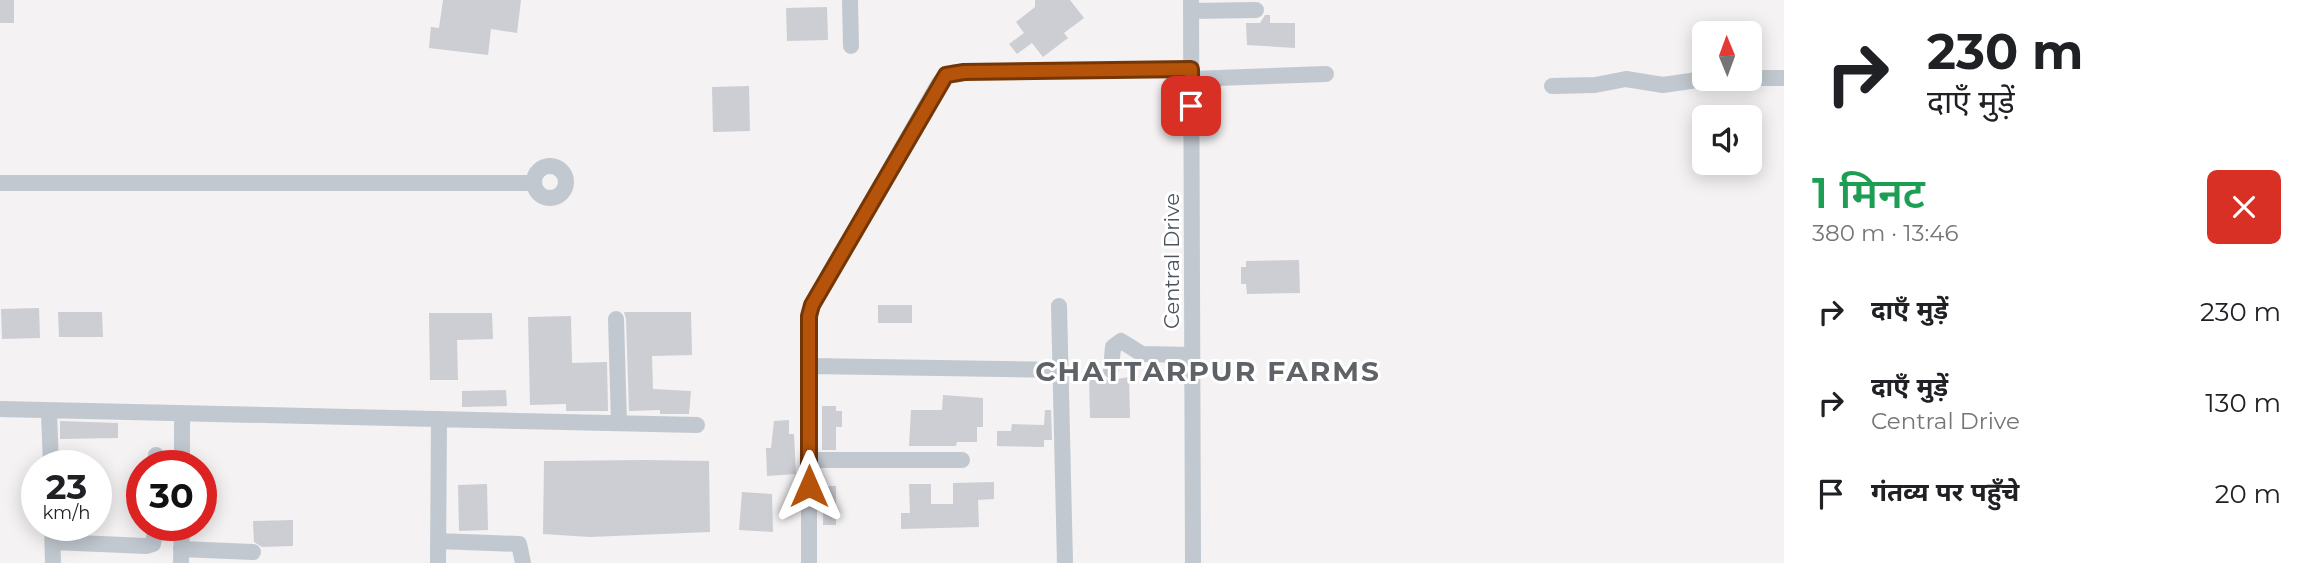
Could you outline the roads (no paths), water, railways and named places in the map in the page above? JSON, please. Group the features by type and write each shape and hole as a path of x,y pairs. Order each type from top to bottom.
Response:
{"street":[{"path":"850,0 851,46"},
{"path":"1191,6 1256,10"},
{"name":"Central Drive","path":"1191,6 1193,563"},
{"path":"808,563 812,305 946,75 964,72 1326,74"},
{"path":"1762,78 1784,78"},
{"path":"1552,86 1595,85 1626,79 1663,85 1692,81"},
{"path":"0,183 534,183"},
{"path":"1059,306 1065,563"},
{"path":"616,320 619,423"},
{"path":"1111,370 1113,347 1121,341 1143,354 1192,355"},
{"path":"810,366 1061,370"},
{"path":"0,409 696,425"},
{"path":"49,412 50,450"},
{"path":"182,414 182,450"},
{"path":"438,563 439,419"},
{"path":"809,460 962,460"},
{"path":"53,563 53,542 147,546 153,541"},
{"path":"438,541 519,544 523,563"},
{"path":"181,556 253,552"}],"district":[{"name":"CHATTARPUR FARMS","path":"1208,371"}]}
